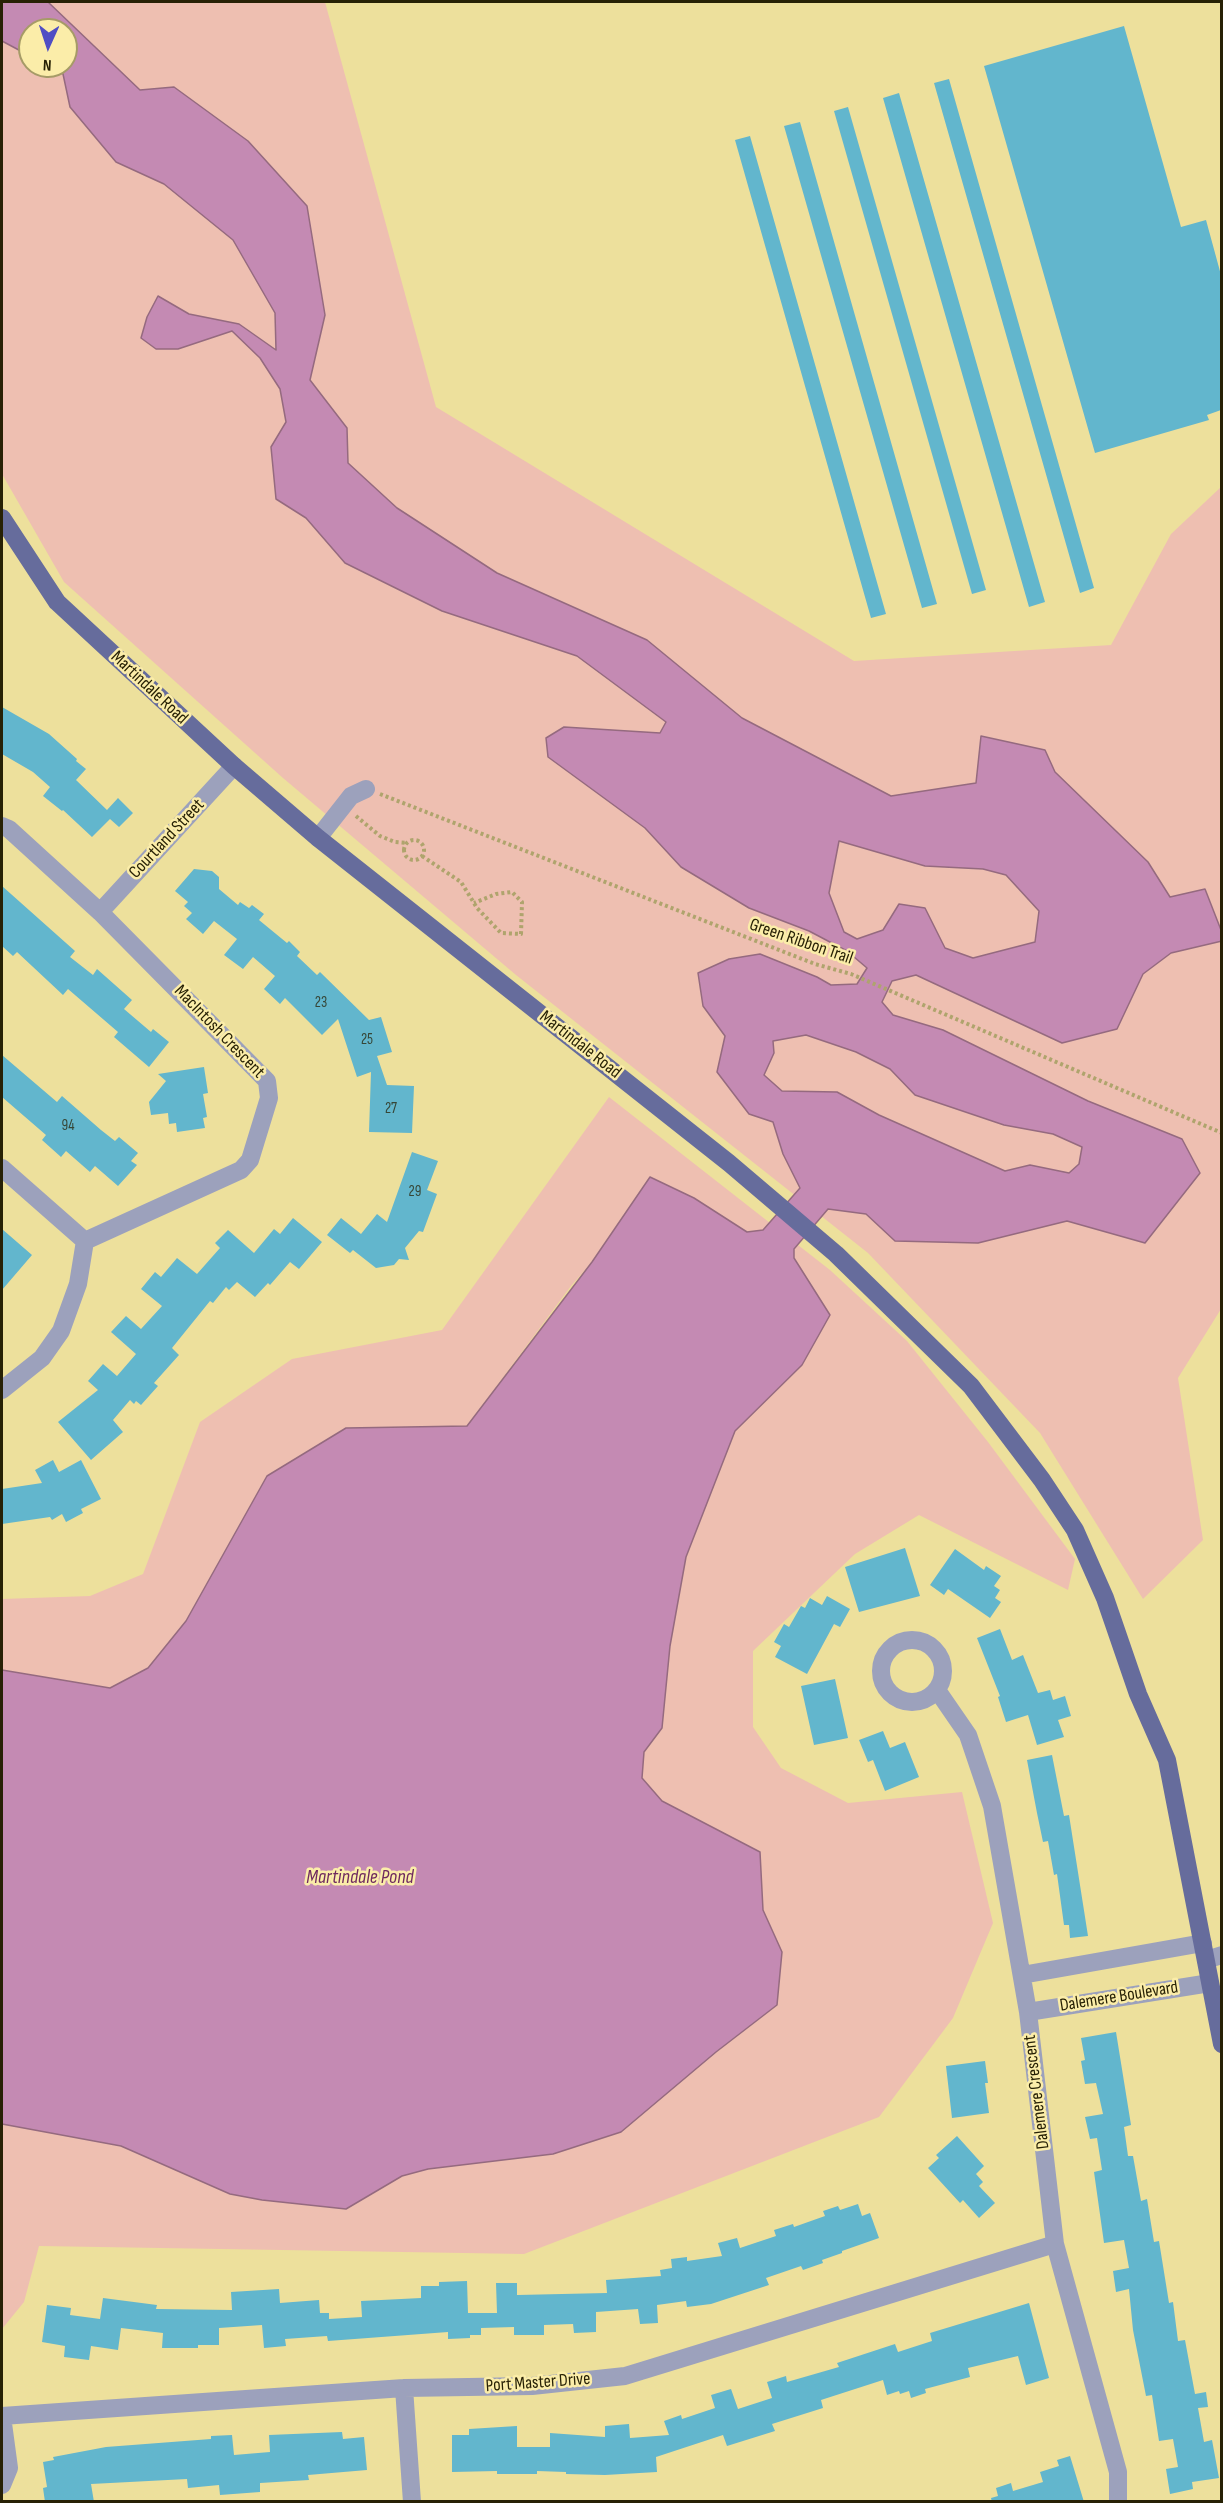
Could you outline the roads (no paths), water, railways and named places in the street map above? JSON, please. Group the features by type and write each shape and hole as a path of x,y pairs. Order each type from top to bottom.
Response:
{"main road":[{"name":"Martindale Road","path":"2,518 57,602 234,766 318,838 729,1163 836,1254 970,1386 1042,1480 1075,1530 1105,1598 1138,1694 1167,1760 1210,1953"},
{"path":"1210,1953 1210,1983 1221,2044"}],"street":[{"name":"Courtland Street","path":"100,912 234,766"},
{"path":"318,838 351,796 366,789"},
{"name":"MacIntosh Crescent","path":"2,826 9,828 100,912 267,1081 269,1098 250,1160 241,1170 85,1241"},
{"path":"2,1168 85,1241 78,1284 61,1331 42,1358 2,1390"},
{"name":"Dalemere Crescent","path":"937,1690 968,1735 992,1806 1023,1975 1055,2244 1118,2472 1118,2502"},
{"name":"Dalemere Boulevard","path":"1023,1975 1210,1953"},
{"name":"Dalemere Boulevard","path":"1028,2013 1210,1983"},
{"name":"Port Master Drive","path":"2,2485 9,2468 2,2416 404,2388 532,2386 624,2376 1055,2244"},
{"path":"404,2388 412,2502"}],"water":[{"name":"Martindale Pond","path":"2,2 48,2 65,18 18,18 18,50 2,41"},
{"name":"Martindale Pond","path":"78,31 140,90 174,87 248,141 307,206 325,315 310,380 347,428 348,463 397,508 497,573 647,640 742,718 891,796 976,783 981,736 1045,750 1055,772 1148,862 1170,897 1205,889 1221,930 1222,941 1171,953 1143,974 1117,1029 1062,1043 916,975 892,981 882,1002 893,1015 943,1030 1088,1101 1182,1139 1200,1173 1145,1243 1067,1221 978,1243 895,1241 866,1214 828,1209 794,1249 794,1258 830,1315 802,1365 735,1431 686,1557 670,1646 662,1728 644,1752 642,1778 662,1801 760,1852 763,1910 782,1952 777,2005 716,2052 621,2132 553,2154 428,2169 402,2176 346,2209 262,2200 230,2194 121,2146 2,2124 2,1670 110,1688 148,1668 186,1621 267,1476 346,1428 467,1426 592,1262 650,1177 694,1198 747,1232 763,1230 800,1188 783,1154 773,1122 749,1114 717,1072 725,1036 703,1006 698,973 729,959 760,954 831,985 857,984 867,968 847,951 809,931 749,908 681,867 645,828 548,757 546,738 564,727 660,733 666,722 577,656 442,611 345,563 306,518 276,499 271,447 286,422 280,389 260,358 232,331 178,349 156,349 141,338 147,317 158,296 189,314 239,324 276,350 275,313 233,240 164,184 116,162 70,107 64,78 78,78","holes":["839,841 925,866 983,869 1006,875 1039,911 1035,942 973,958 945,948 925,908 899,904 883,930 857,939 844,932 829,893","806,1035 856,1052 890,1069 915,1095 1004,1125 1053,1134 1082,1147 1079,1164 1069,1173 1030,1165 1005,1171 879,1115 837,1092 782,1091 764,1075 774,1053 773,1041"]}]}
